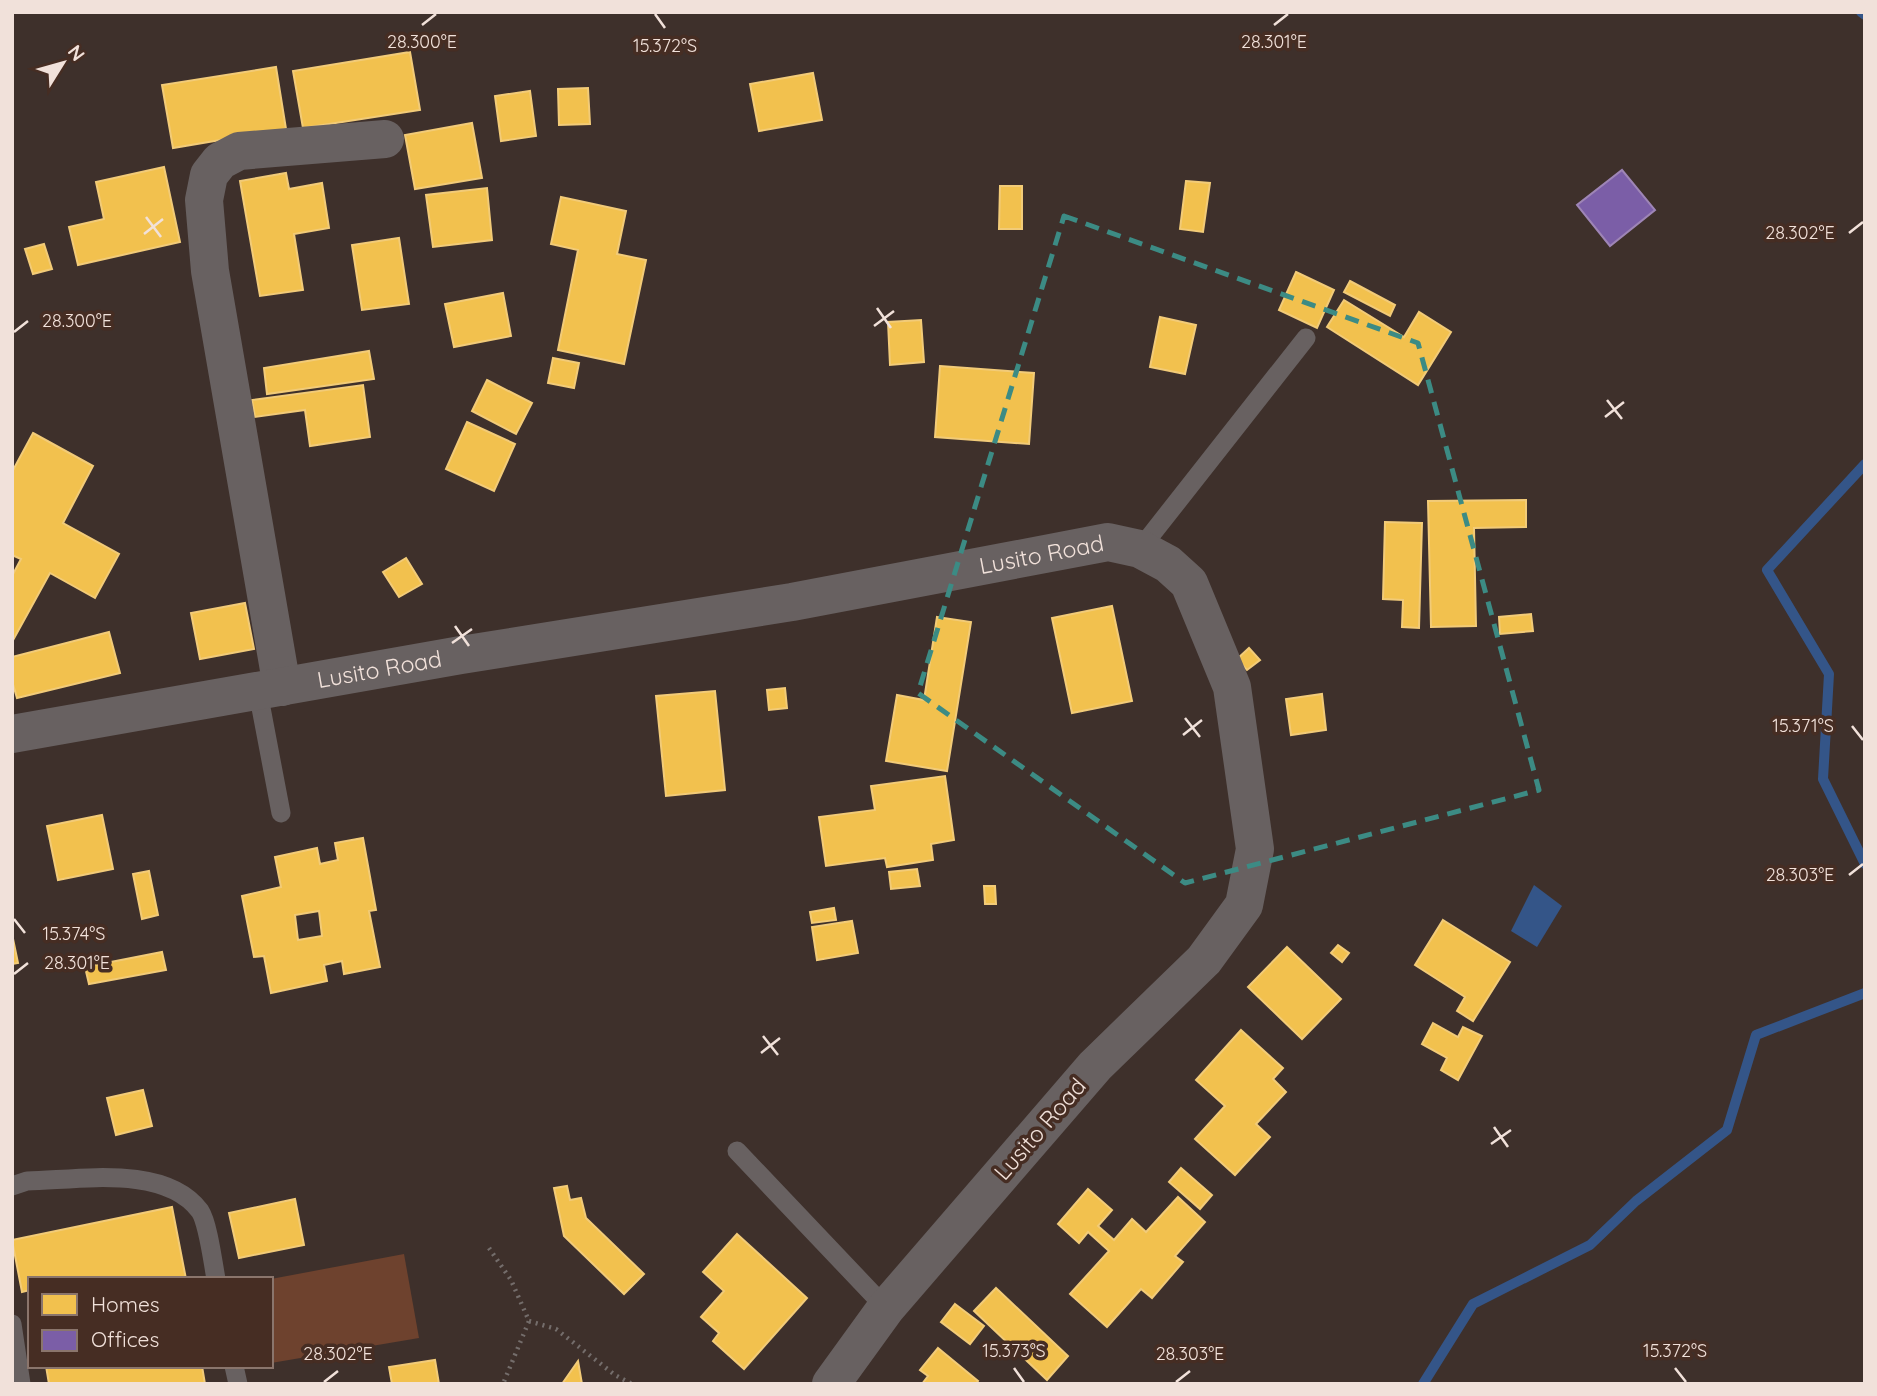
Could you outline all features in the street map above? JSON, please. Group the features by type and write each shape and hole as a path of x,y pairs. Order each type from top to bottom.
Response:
{"street":[{"path":"270,690 210,271 204,200 209,176 220,160 239,151 385,139"},
{"name":"Lusito Road","path":"12,734 792,602 1108,542 1140,549 1168,564 1189,583 1232,687 1255,849 1244,905 1204,960 1095,1066 886,1308 831,1384"}],"lane":[{"path":"1140,549 1306,338"},
{"path":"270,690 281,813"},
{"path":"737,1151 886,1308"},
{"path":"12,1186 27,1181 146,1179 177,1191 201,1212 216,1277"},
{"path":"12,1324 17,1377"}],"path":[{"path":"489,1248 511,1280 529,1321 503,1384"},
{"path":"529,1321 556,1329 615,1375 632,1384"}],"highlighted area":[{"path":"1064,216 1418,343 1539,790 1185,883 918,693"}],"shaded area":[{"path":"404,1254 419,1338 273,1363 273,1279"}],"water":[{"path":"1534,885 1562,906 1537,947 1511,931"}],"building: Homes":[{"path":"410,52 420,110 303,128 293,71"},
{"path":"276,67 286,129 173,148 162,85"},
{"path":"813,73 822,120 759,131 750,84"},
{"path":"588,88 590,124 559,125 558,89"},
{"path":"530,91 536,136 501,141 495,96"},
{"path":"472,123 482,178 415,189 405,135"},
{"path":"164,167 180,242 78,265 69,227 104,219 96,182"},
{"path":"286,173 289,189 322,183 329,228 294,234 303,290 260,296 240,181"},
{"path":"1186,181 1210,183 1203,232 1180,229"},
{"path":"1000,186 1022,186 1022,229 999,229"},
{"path":"487,188 492,240 433,247 426,195"},
{"path":"561,197 626,211 617,254 646,260 624,364 558,350 578,250 551,244"},
{"path":"399,238 409,304 362,310 352,245"},
{"path":"44,244 52,269 33,274 25,249"},
{"path":"1296,272 1334,290 1317,328 1279,310"},
{"path":"1350,281 1395,305 1390,316 1344,292"},
{"path":"503,293 511,336 454,347 445,304"},
{"path":"1344,300 1404,337 1419,312 1451,332 1418,385 1327,327"},
{"path":"1160,317 1196,325 1185,374 1150,367"},
{"path":"921,320 924,362 890,365 888,322"},
{"path":"369,351 374,379 267,394 264,368"},
{"path":"553,358 579,363 574,388 548,383"},
{"path":"940,366 1034,373 1029,444 935,437"},
{"path":"487,380 532,403 516,434 472,411"},
{"path":"363,385 370,437 310,446 305,410 255,417 252,400"},
{"path":"467,422 515,444 494,491 446,469"},
{"path":"33,433 93,466 63,523 119,554 95,598 50,573 12,642 12,576 21,559 12,555 12,472"},
{"path":"1526,500 1526,527 1474,528 1476,626 1431,627 1428,501"},
{"path":"1385,522 1422,523 1419,628 1402,627 1403,600 1383,599"},
{"path":"406,558 422,584 399,597 383,572"},
{"path":"245,603 254,649 200,659 191,613"},
{"path":"1112,606 1132,701 1072,713 1052,618"},
{"path":"1531,614 1533,631 1500,634 1499,617"},
{"path":"937,617 971,622 947,771 886,761 897,695 924,700"},
{"path":"109,632 120,673 17,698 12,681 12,657"},
{"path":"1249,648 1260,660 1247,670 1237,659"},
{"path":"785,688 787,708 769,710 767,690"},
{"path":"715,691 725,790 666,796 656,696"},
{"path":"1322,694 1326,730 1291,735 1286,699"},
{"path":"945,776 954,840 931,844 933,860 887,867 885,858 826,866 819,817 875,810 871,786"},
{"path":"102,815 113,869 58,880 47,826"},
{"path":"363,838 376,910 369,911 380,967 344,974 342,961 324,965 327,981 271,993 264,956 254,957 242,896 281,887 275,857 317,848 320,864 338,860 335,843","holes":["319,911 322,936 298,940 295,915"]},
{"path":"917,869 920,886 891,889 889,872"},
{"path":"149,871 158,915 142,919 133,874"},
{"path":"984,886 995,886 996,904 985,904"},
{"path":"834,908 836,920 812,923 810,912"},
{"path":"1443,920 1510,962 1473,1021 1457,1011 1465,997 1415,965"},
{"path":"852,921 858,953 817,960 812,927"},
{"path":"12,934 18,963 12,964"},
{"path":"1338,945 1349,953 1342,962 1331,953"},
{"path":"1287,947 1341,999 1302,1039 1248,987"},
{"path":"162,952 166,970 89,984 85,967"},
{"path":"1433,1023 1458,1037 1463,1027 1482,1036 1458,1080 1441,1070 1447,1058 1422,1044"},
{"path":"1241,1030 1283,1068 1273,1079 1286,1092 1256,1124 1270,1137 1235,1175 1195,1139 1225,1106 1196,1080"},
{"path":"143,1090 152,1126 116,1135 107,1098"},
{"path":"1181,1168 1212,1195 1200,1209 1169,1182"},
{"path":"567,1186 570,1200 581,1198 586,1218 644,1274 624,1294 564,1236 554,1188"},
{"path":"1088,1189 1112,1210 1098,1226 1114,1240 1132,1219 1146,1232 1178,1197 1205,1222 1175,1256 1183,1262 1152,1298 1141,1289 1107,1327 1070,1294 1109,1251 1088,1232 1079,1243 1058,1224"},
{"path":"295,1199 304,1245 239,1258 229,1213"},
{"path":"172,1207 186,1277 28,1277 28,1290 22,1292 12,1240"},
{"path":"737,1234 807,1298 744,1369 713,1341 719,1333 701,1317 724,1291 703,1272"},
{"path":"996,1288 1068,1356 1047,1380 974,1311"},
{"path":"955,1304 984,1326 970,1344 941,1322"},
{"path":"938,1348 978,1381 976,1384 922,1384 928,1376 920,1370"},
{"path":"435,1360 439,1384 392,1384 389,1367"},
{"path":"578,1361 582,1384 562,1384"},
{"path":"46,1368 202,1368 205,1384 49,1384"}],"building: Offices":[{"path":"1622,170 1655,210 1610,246 1577,205"}],"waterway":[{"path":"1861,12 1865,15"},
{"path":"1865,464 1767,570 1829,674 1823,779 1865,864"},
{"path":"1423,1384 1473,1304 1590,1245 1636,1201 1727,1130 1756,1035 1865,993"}]}
